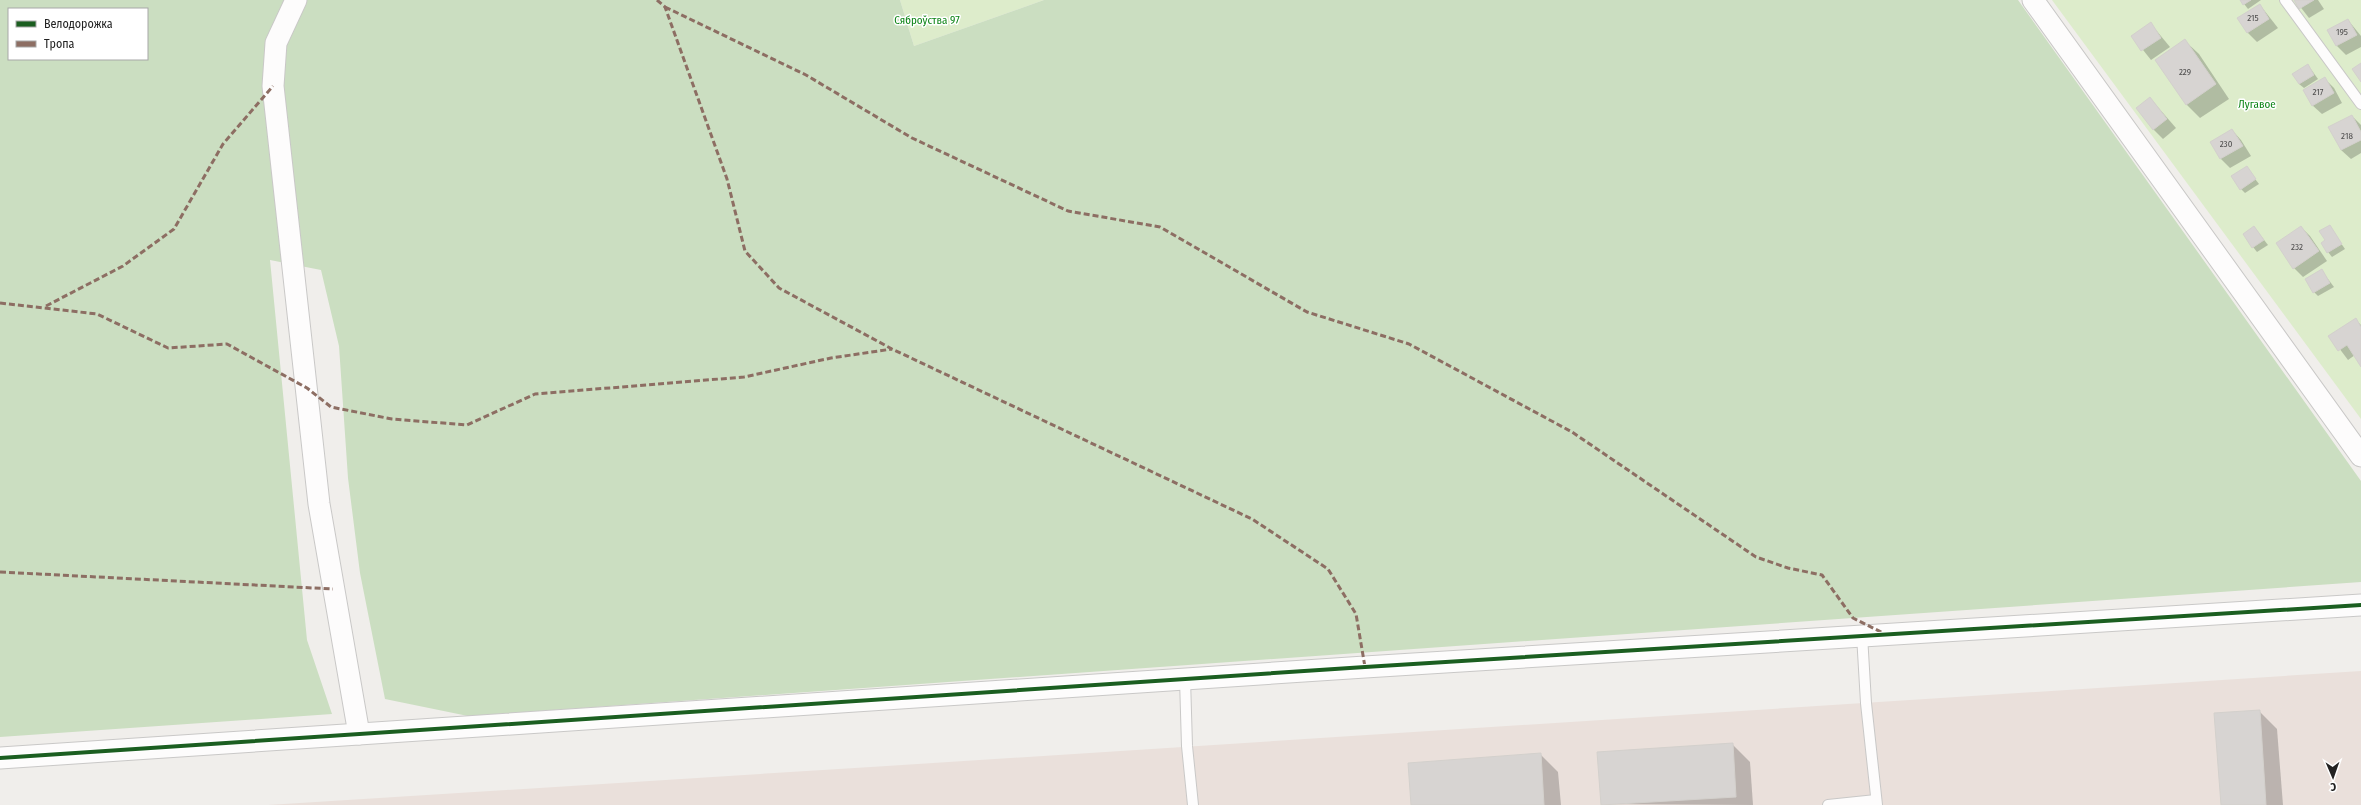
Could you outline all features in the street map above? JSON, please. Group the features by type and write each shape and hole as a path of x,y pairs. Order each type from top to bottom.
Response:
{"street":[{"path":"296,0 276,43 273,86 319,504 359,734"},
{"path":"2033,0 2361,456"},
{"path":"0,758 1862,635 2361,605"}],"lane":[{"path":"2285,0 2361,104"},
{"path":"1828,805 1877,802 1866,703 1862,635"},
{"path":"1185,679 1187,746 1193,805"}],"shaded area":[{"path":"2361,671 2361,805 268,805 871,767"}],"green space":[{"path":"0,0 900,0 914,46 1044,0 2018,0 2361,481 2361,582 468,716 385,699 360,573 348,478 339,346 321,270 270,260 307,640 332,714 0,737"},
{"name":"Сяброўства 97","path":"900,0 1044,0 914,46"},
{"name":"Лугавое","path":"2052,0 2361,0 2361,419"}],"building":[{"path":"2240,0 2251,0 2243,5"},
{"path":"2294,0 2314,0 2299,9"},
{"path":"2260,4 2269,19 2247,33 2237,18"},
{"path":"2348,19 2357,35 2336,46 2327,30"},
{"path":"2151,22 2161,38 2141,51 2131,36"},
{"path":"2185,39 2216,84 2186,105 2155,60"},
{"path":"2361,63 2361,82 2352,69"},
{"path":"2308,64 2314,75 2299,84 2292,74"},
{"path":"2325,77 2334,93 2312,106 2303,90"},
{"path":"2150,97 2167,119 2153,130 2136,108"},
{"path":"2352,115 2361,132 2361,140 2341,150 2328,127"},
{"path":"2232,129 2243,146 2220,159 2210,142"},
{"path":"2247,166 2256,179 2240,190 2231,176"},
{"path":"2330,225 2342,244 2327,253 2321,243 2325,240 2319,231"},
{"path":"2254,226 2264,240 2252,248 2243,234"},
{"path":"2301,226 2319,251 2293,269 2276,243"},
{"path":"2322,269 2330,283 2313,293 2305,279"},
{"path":"2356,318 2361,327 2361,367 2347,345 2338,351 2328,336"},
{"path":"2260,710 2266,805 2221,805 2214,713"},
{"path":"1733,743 1736,797 1601,805 1597,752"},
{"path":"1541,753 1544,805 1411,805 1408,763"}],"marked path":[{"path":"657,0 665,7 727,179 745,251 779,288 892,349 1252,519 1328,569 1356,614 1365,667"},
{"path":"665,7 806,75 912,138 1068,211 1160,227 1307,312 1409,344 1572,432 1756,557 1788,568 1822,575 1853,618 1883,633"},
{"path":"46,306 123,266 174,229 223,144 273,86"},
{"path":"0,303 97,314 168,348 227,344 307,388 331,407 392,419 467,425 535,394 744,377 831,358 892,349"},
{"path":"0,572 333,589"}],"cycle path":[{"path":"0,758 1365,667 2361,605"}]}
